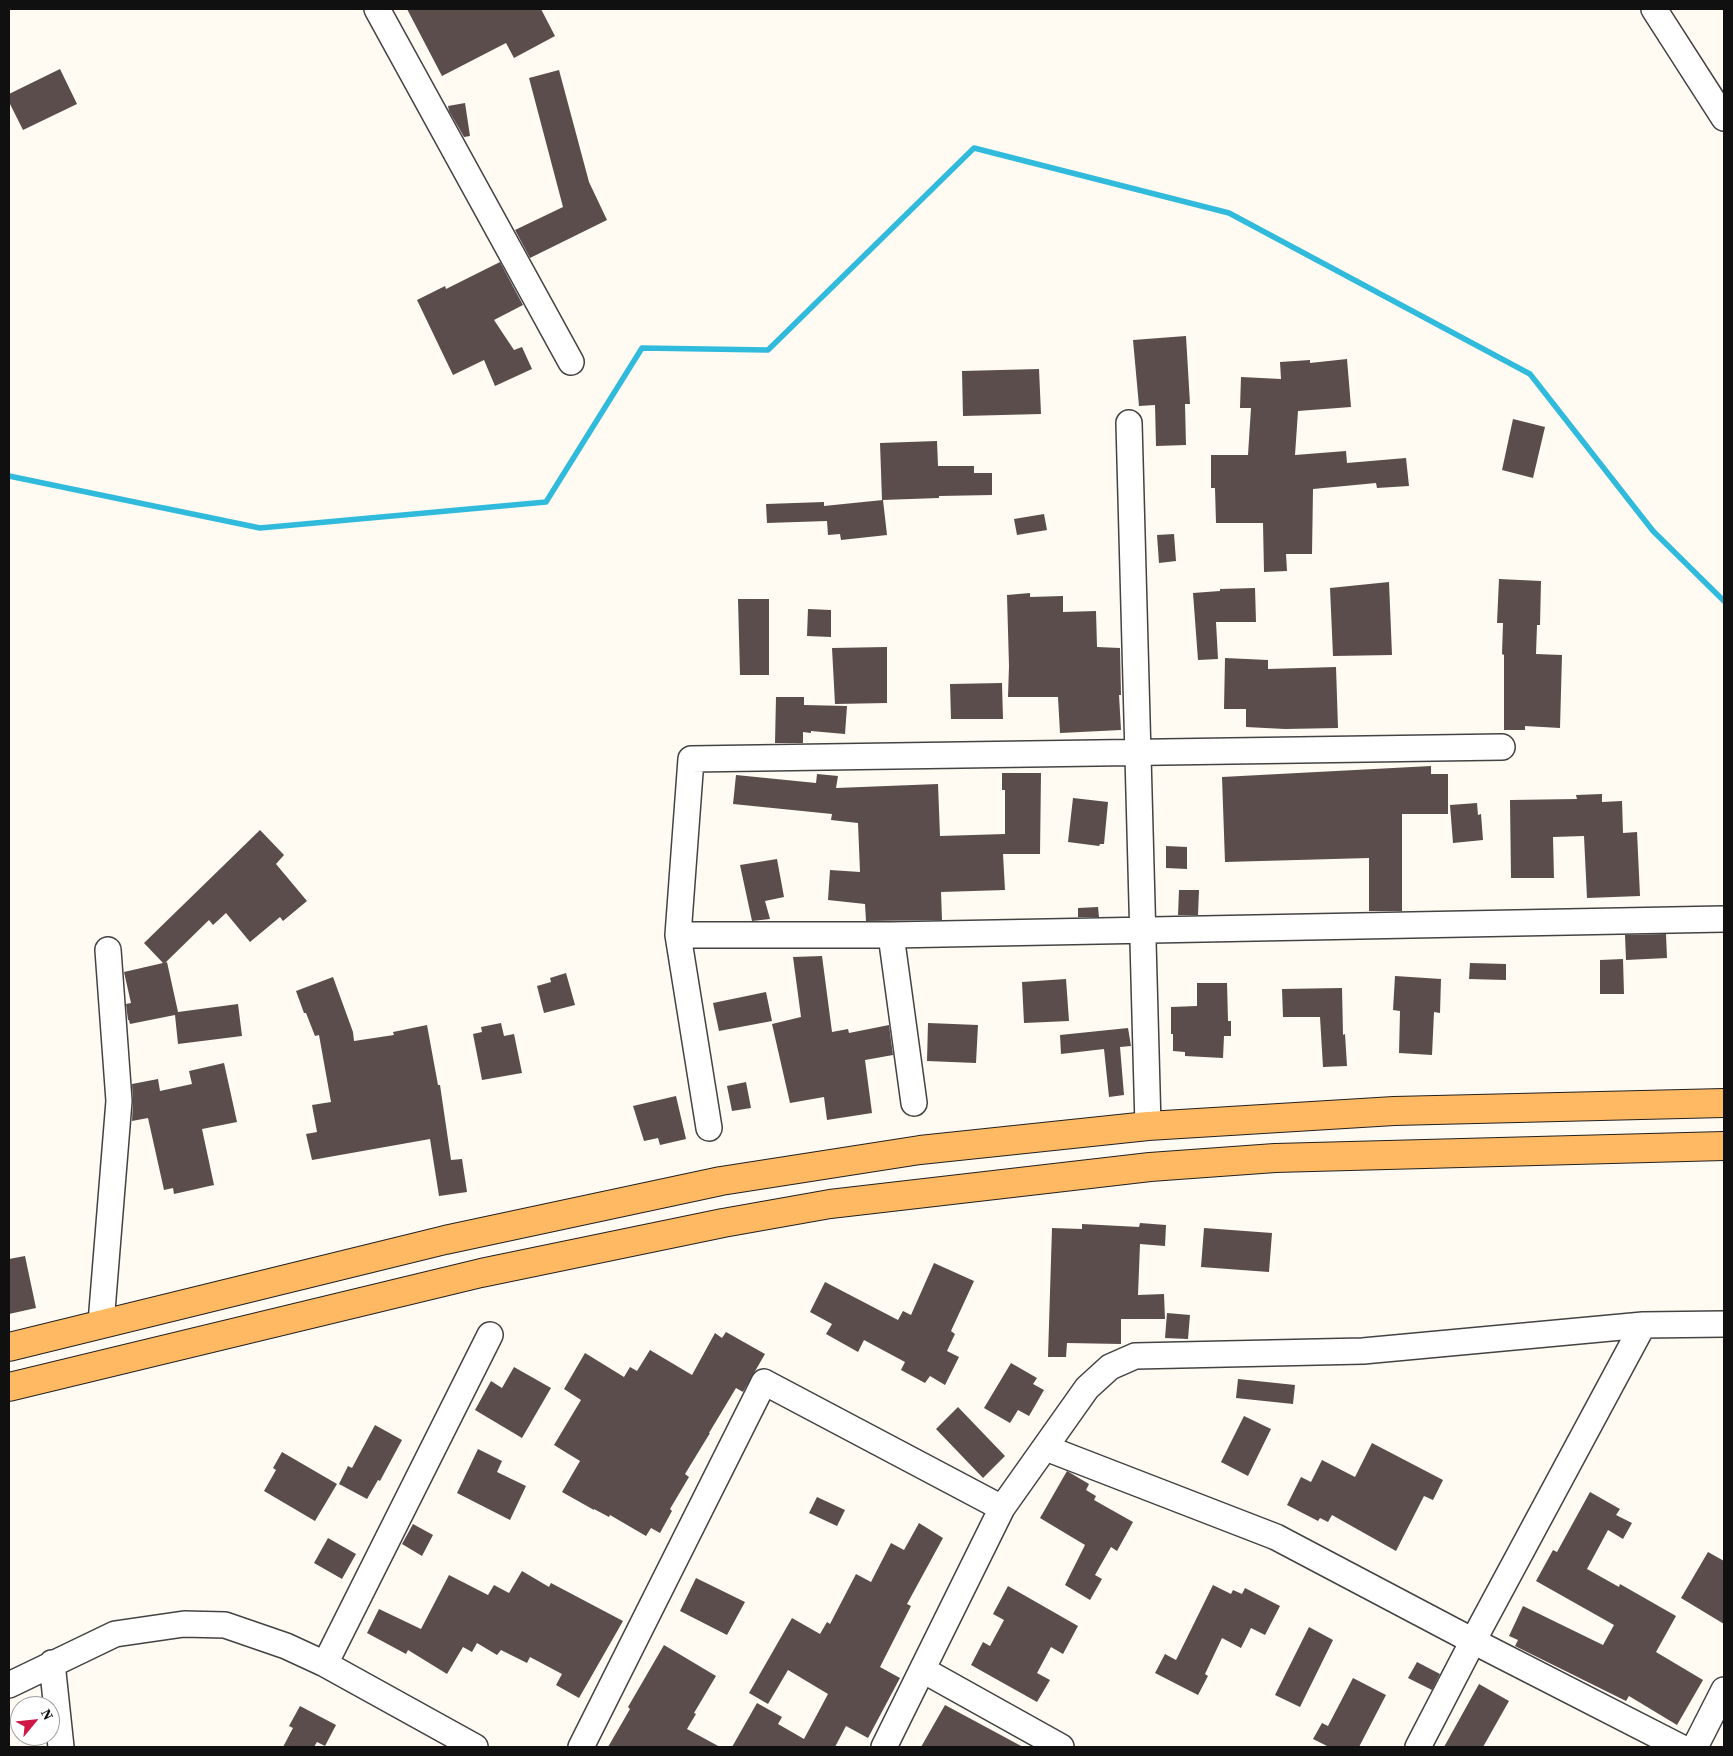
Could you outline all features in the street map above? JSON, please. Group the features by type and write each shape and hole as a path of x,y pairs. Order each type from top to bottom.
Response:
{"main road":[{"path":"9,1347 445,1240 721,1181 920,1150 1148,1126 1394,1111 1724,1103"},
{"path":"9,1387 481,1273 713,1225 830,1204 1150,1167 1274,1158 1724,1146"}],"street":[{"path":"377,9 571,362"},
{"path":"1654,9 1724,118"},
{"path":"1129,423 1148,1126"},
{"path":"709,1128 678,935 691,759 1502,747"},
{"path":"678,935 891,935 1724,919"},
{"path":"891,935 914,1103"},
{"path":"101,1323 118,1101 108,950"},
{"path":"884,1747 1002,1508 1087,1388 1110,1367 1135,1356 1363,1351 1643,1325 1724,1324"},
{"path":"1418,1747 1643,1325"},
{"path":"325,1664 490,1335"},
{"path":"581,1747 764,1382 1002,1508"},
{"path":"1046,1448 1276,1537 1680,1747"},
{"path":"9,1685 115,1634 184,1624 226,1625 286,1646 325,1664 476,1747"},
{"path":"52,1663 61,1747"},
{"path":"923,1670 1061,1747"},
{"path":"1695,1747 1724,1690"}],"building":[{"path":"407,9 541,9 555,36 514,58 506,43 442,76"},
{"path":"60,69 77,104 23,130 9,102 9,94"},
{"path":"559,70 589,182 607,220 530,258 515,230 563,207 529,78"},
{"path":"465,103 470,136 464,137 448,106"},
{"path":"500,262 523,305 494,320 514,350 522,347 532,369 495,386 484,360 453,375 417,300 445,286 446,289"},
{"path":"1186,336 1190,404 1185,404 1186,445 1156,446 1155,405 1139,406 1133,340"},
{"path":"1347,359 1351,407 1298,411 1295,455 1346,451 1347,463 1406,458 1409,486 1377,488 1376,483 1313,489 1312,554 1286,554 1287,571 1264,572 1263,523 1216,523 1215,488 1211,488 1211,455 1248,455 1251,408 1240,408 1241,377 1281,379 1280,362 1310,360 1310,363"},
{"path":"1039,369 1041,414 963,416 962,371"},
{"path":"1513,419 1545,427 1533,478 1502,470"},
{"path":"937,441 938,466 974,466 974,473 992,473 992,495 882,500 880,443"},
{"path":"883,500 887,535 841,540 840,534 828,535 827,521 767,523 766,504 824,502 824,506"},
{"path":"1044,514 1047,530 1017,535 1014,519"},
{"path":"1174,534 1176,561 1159,563 1157,535"},
{"path":"1499,579 1541,581 1540,625 1537,625 1536,654 1562,655 1560,728 1525,726 1525,730 1504,730 1503,623 1497,623"},
{"path":"1389,582 1392,655 1333,656 1330,588"},
{"path":"1255,588 1256,622 1216,622 1218,659 1198,660 1193,593 1220,591 1220,589"},
{"path":"1030,593 1030,597 1063,596 1063,612 1096,611 1097,647 1120,648 1121,695 1119,695 1121,730 1060,733 1058,697 1008,697 1007,595"},
{"path":"738,599 769,599 769,675 740,675"},
{"path":"808,609 831,610 831,637 807,636"},
{"path":"887,647 887,703 835,704 832,648"},
{"path":"1225,658 1268,660 1268,669 1336,667 1338,728 1285,729 1246,727 1246,709 1224,709"},
{"path":"1002,683 1003,719 951,719 950,684"},
{"path":"776,697 804,697 804,705 847,706 845,734 803,732 803,743 775,743"},
{"path":"1431,766 1431,774 1448,774 1448,814 1402,814 1402,911 1369,911 1369,858 1225,862 1222,777"},
{"path":"1002,773 1041,773 1040,854 1003,854 1005,890 941,892 942,920 866,921 865,904 828,900 830,870 860,872 858,823 831,820 832,814 733,804 736,775 816,783 817,774 838,776 836,788 938,784 940,836 1005,834 1005,790 1002,790"},
{"path":"1602,794 1602,802 1622,801 1623,833 1637,832 1640,896 1587,898 1584,836 1553,837 1554,878 1511,878 1510,800 1577,799 1576,795"},
{"path":"1073,798 1108,802 1104,844 1099,846 1068,842"},
{"path":"1477,803 1478,815 1481,814 1483,840 1453,843 1450,805"},
{"path":"260,830 284,855 276,864 307,901 283,921 280,917 250,942 226,913 213,925 209,920 165,963 167,962 178,1012 238,1004 242,1036 178,1044 175,1015 130,1024 126,1004 131,1003 124,972 163,963 144,943"},
{"path":"1166,846 1187,847 1187,869 1166,868"},
{"path":"777,859 784,897 765,901 770,919 752,921 740,865"},
{"path":"1179,890 1199,890 1198,915 1178,915"},
{"path":"1098,907 1099,917 1078,917 1078,908"},
{"path":"1666,934 1667,958 1626,960 1625,935"},
{"path":"822,956 832,1032 848,1029 849,1033 889,1025 893,1055 865,1060 872,1113 827,1120 824,1097 790,1103 772,1024 801,1017 793,957"},
{"path":"1623,959 1624,994 1600,994 1600,960"},
{"path":"1470,963 1506,964 1506,980 1469,979"},
{"path":"566,973 575,1005 544,1013 537,986 551,982 550,978"},
{"path":"1395,976 1441,979 1440,1013 1434,1012 1432,1055 1399,1053 1400,1011 1393,1010"},
{"path":"333,977 353,1032 354,1041 394,1035 393,1032 427,1025 438,1085 440,1085 451,1160 462,1159 467,1192 439,1196 430,1139 312,1160 306,1134 317,1132 312,1105 331,1102 319,1035 315,1036 296,991"},
{"path":"1066,979 1069,1021 1024,1023 1022,982"},
{"path":"1197,983 1227,983 1228,1021 1231,1021 1231,1036 1224,1036 1223,1058 1185,1056 1185,1052 1173,1051 1171,1007 1197,1006"},
{"path":"1342,988 1343,1035 1345,1034 1347,1066 1323,1067 1320,1017 1283,1017 1282,989"},
{"path":"766,992 772,1021 719,1031 713,1003"},
{"path":"501,1023 504,1036 514,1034 522,1073 482,1080 473,1034 482,1032 481,1027"},
{"path":"928,1023 978,1025 976,1063 927,1061"},
{"path":"1128,1028 1131,1046 1120,1047 1124,1095 1109,1097 1104,1049 1061,1054 1060,1035"},
{"path":"224,1063 237,1122 202,1129 214,1185 174,1194 173,1188 164,1190 148,1118 132,1121 132,1084 158,1079 160,1091 192,1084 189,1071"},
{"path":"746,1082 751,1108 732,1111 727,1086"},
{"path":"676,1096 686,1139 660,1145 658,1138 644,1141 633,1106"},
{"path":"1140,1223 1166,1225 1165,1246 1140,1244 1138,1295 1164,1294 1165,1319 1121,1319 1121,1344 1067,1343 1066,1357 1048,1357 1052,1228 1082,1229 1082,1224 1139,1227"},
{"path":"1204,1228 1272,1233 1269,1272 1201,1267"},
{"path":"25,1256 36,1308 9,1314 9,1259"},
{"path":"934,1263 974,1281 951,1331 955,1334 947,1351 959,1357 945,1385 930,1376 925,1383 901,1370 905,1362 864,1340 858,1352 826,1334 832,1324 810,1312 825,1282 898,1320 903,1311 911,1315"},
{"path":"1167,1313 1190,1315 1188,1339 1165,1338"},
{"path":"726,1332 765,1354 743,1392 736,1388 709,1433 685,1474 689,1477 670,1509 672,1511 660,1533 651,1528 646,1536 610,1515 609,1517 594,1510 562,1492 580,1461 554,1445 581,1400 564,1389 585,1353 624,1377 630,1367 637,1371 650,1350 692,1375 715,1333 722,1338"},
{"path":"1011,1363 1037,1378 1033,1384 1044,1390 1029,1416 1018,1410 1010,1423 984,1408"},
{"path":"514,1367 551,1388 522,1438 475,1410 491,1381 502,1388"},
{"path":"1238,1379 1295,1385 1293,1404 1236,1398"},
{"path":"958,1407 1005,1456 983,1478 936,1429"},
{"path":"1244,1416 1271,1429 1248,1476 1221,1462"},
{"path":"375,1425 402,1440 380,1481 378,1480 367,1499 339,1484 348,1466 352,1468"},
{"path":"1372,1443 1443,1480 1433,1500 1424,1496 1396,1551 1332,1515 1328,1522 1320,1518 1318,1521 1287,1505 1301,1477 1311,1482 1322,1460 1355,1477"},
{"path":"478,1449 502,1461 497,1472 526,1486 510,1520 457,1493"},
{"path":"282,1452 337,1484 315,1521 264,1491 276,1470 273,1468"},
{"path":"1067,1471 1089,1484 1086,1490 1096,1496 1094,1500 1133,1522 1117,1551 1111,1547 1095,1575 1102,1579 1090,1600 1065,1585 1085,1545 1040,1518"},
{"path":"1590,1492 1620,1509 1616,1515 1632,1523 1623,1539 1608,1530 1587,1569 1619,1587 1620,1584 1676,1616 1656,1652 1703,1680 1677,1725 1629,1696 1626,1701 1515,1646 1518,1640 1509,1636 1523,1606 1603,1645 1614,1625 1536,1581 1553,1550 1557,1552"},
{"path":"817,1497 845,1510 837,1526 809,1513"},
{"path":"919,1523 943,1538 907,1604 911,1606 880,1667 900,1678 868,1738 846,1726 835,1747 732,1747 757,1703 782,1717 778,1724 804,1739 828,1694 788,1670 768,1704 749,1693 792,1618 820,1634 827,1622 830,1624 856,1574 871,1582 891,1543 904,1550"},
{"path":"413,1524 433,1535 422,1556 402,1544"},
{"path":"328,1538 356,1554 342,1579 314,1563"},
{"path":"1708,1552 1724,1561 1724,1624 1681,1598"},
{"path":"522,1571 549,1587 551,1583 623,1621 579,1698 556,1685 562,1674 530,1657 527,1663 501,1650 497,1655 477,1643 472,1652 463,1647 447,1674 408,1650 406,1654 367,1633 379,1609 421,1629 449,1575 488,1595 494,1585 509,1593"},
{"path":"696,1578 745,1602 727,1635 680,1611"},
{"path":"1213,1585 1231,1594 1233,1590 1242,1594 1245,1588 1280,1606 1265,1635 1251,1628 1241,1648 1222,1638 1205,1674 1208,1676 1198,1695 1155,1673 1165,1654 1176,1660"},
{"path":"1008,1586 1078,1626 1063,1654 1051,1647 1037,1673 1050,1680 1037,1702 971,1665 983,1642 990,1646 1004,1620 993,1614"},
{"path":"1309,1627 1333,1640 1300,1707 1275,1695"},
{"path":"664,1645 716,1676 694,1713 696,1714 687,1729 720,1747 608,1747 630,1709 628,1707"},
{"path":"1417,1662 1440,1674 1432,1690 1408,1678"},
{"path":"1353,1678 1386,1695 1359,1747 1329,1747 1313,1739 1322,1723 1328,1726"},
{"path":"1479,1684 1509,1701 1483,1747 1444,1747"},
{"path":"945,1705 1023,1747 921,1747"},
{"path":"300,1706 336,1725 325,1746 317,1742 314,1747 283,1747 293,1728 289,1726"}],"waterway":[{"path":"9,476 260,528 546,502 642,348 768,350 974,148 1229,213 1530,374 1653,531 1724,601"}]}
